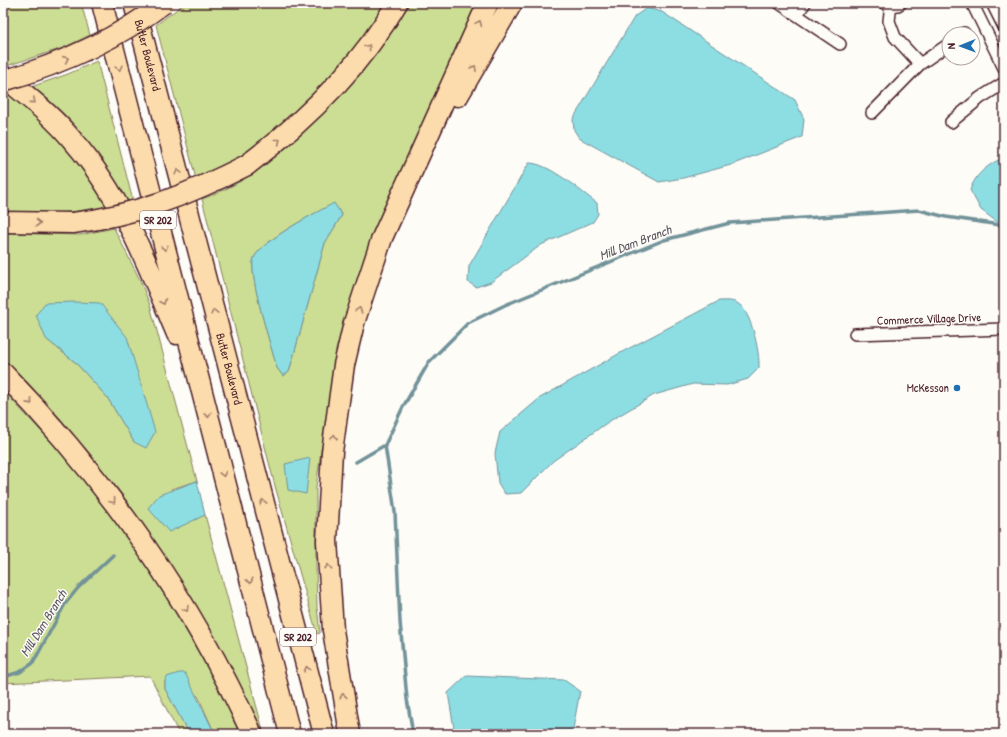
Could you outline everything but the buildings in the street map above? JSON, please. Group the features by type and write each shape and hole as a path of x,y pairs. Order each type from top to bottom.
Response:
{"highway":[{"name":"SR 202","path":"102,3 290,734"},
{"name":"Butler Boulevard","path":"134,3 272,539 324,734"},
{"path":"3,81 45,68 86,50 124,30 164,3"},
{"path":"3,222 73,223 106,219 180,197 247,165 282,138 332,90 368,48 397,3"},
{"path":"350,734 334,637 329,586 327,541 332,452 344,365 354,323 380,245 399,199 488,3"},
{"path":"399,199 512,3"},
{"path":"3,76 36,103 74,142 105,182 130,228 203,395"},
{"path":"3,374 84,463 145,545 210,650 252,734"}],"street":[{"path":"778,3 797,14 840,44"},
{"path":"797,14 805,3"},
{"path":"892,3 889,20 895,36 920,64"},
{"path":"972,3 1004,68"},
{"path":"992,3 1004,27"},
{"path":"872,113 920,64 941,50"},
{"path":"951,122 980,98 1004,83"},
{"name":"Commerce Village Drive","path":"855,334 1004,329"}],"green space":[{"path":"3,3 81,3 90,35 63,48 3,67"},
{"path":"185,3 386,3 350,54 323,85 293,113 250,151 232,163 196,179 156,25"},
{"path":"410,3 482,3 334,384 316,487 317,607 320,633 317,634 275,486 202,199 238,183 254,173 298,137 362,72 383,45","holes":["334,204 342,215 325,243 289,372 283,376 277,368 261,311 254,278 254,258 259,251 278,236 303,220"]},
{"path":"97,61 133,201 123,203 31,87 68,74"},
{"path":"3,84 69,148 109,206 82,211 56,213 3,213"},
{"path":"114,228 140,280 150,305 197,481 171,489 193,519 205,515 264,734 256,734 223,669 3,365 3,233 80,235","holes":["100,303 134,442 107,397 75,362 46,339"]},
{"path":"3,390 71,464 111,514 181,621 218,688 240,734 215,734 198,696 165,681 165,689 189,734 179,734 150,676 3,683"}],"water":[{"path":"647,8 662,12 795,100 804,119 802,137 731,165 683,178 659,182 579,138 574,130 573,119 635,16"},
{"path":"1004,157 1004,227 981,210 970,190 983,170"},
{"path":"529,163 537,164 555,172 573,185 597,203 598,214 593,222 541,245 491,282 476,287 468,282 469,266"},
{"path":"334,203 342,215 325,243 289,372 283,376 277,368 261,311 254,278 254,258 259,251 278,236"},
{"path":"719,301 735,302 742,307 754,332 758,352 759,368 748,379 727,385 693,384 654,395 608,422 553,461 521,493 505,494 498,483 495,453 500,432 540,398 622,352"},
{"path":"45,303 100,303 127,337 155,432 146,448 134,442 107,397 75,362 46,339 36,315"},
{"path":"310,458 306,494 288,490 285,464"},
{"path":"197,481 205,515 169,532 148,508 159,495"},
{"path":"179,673 185,673 215,734 189,734 165,689 165,681 167,677"},
{"path":"466,676 564,680 580,691 572,734 455,734 448,693"}],"waterway":[{"name":"Mill Dam Branch","path":"356,462 385,445 403,407 429,362 468,323 505,305 664,240 730,223 919,210 946,217 1000,225"},
{"path":"385,445 395,512 400,622 407,699 413,734"},
{"name":"Mill Dam Branch","path":"3,677 20,672 33,663 65,604 78,588 113,555"}],"place":[{"name":"McKesson","path":"957,388"}]}
